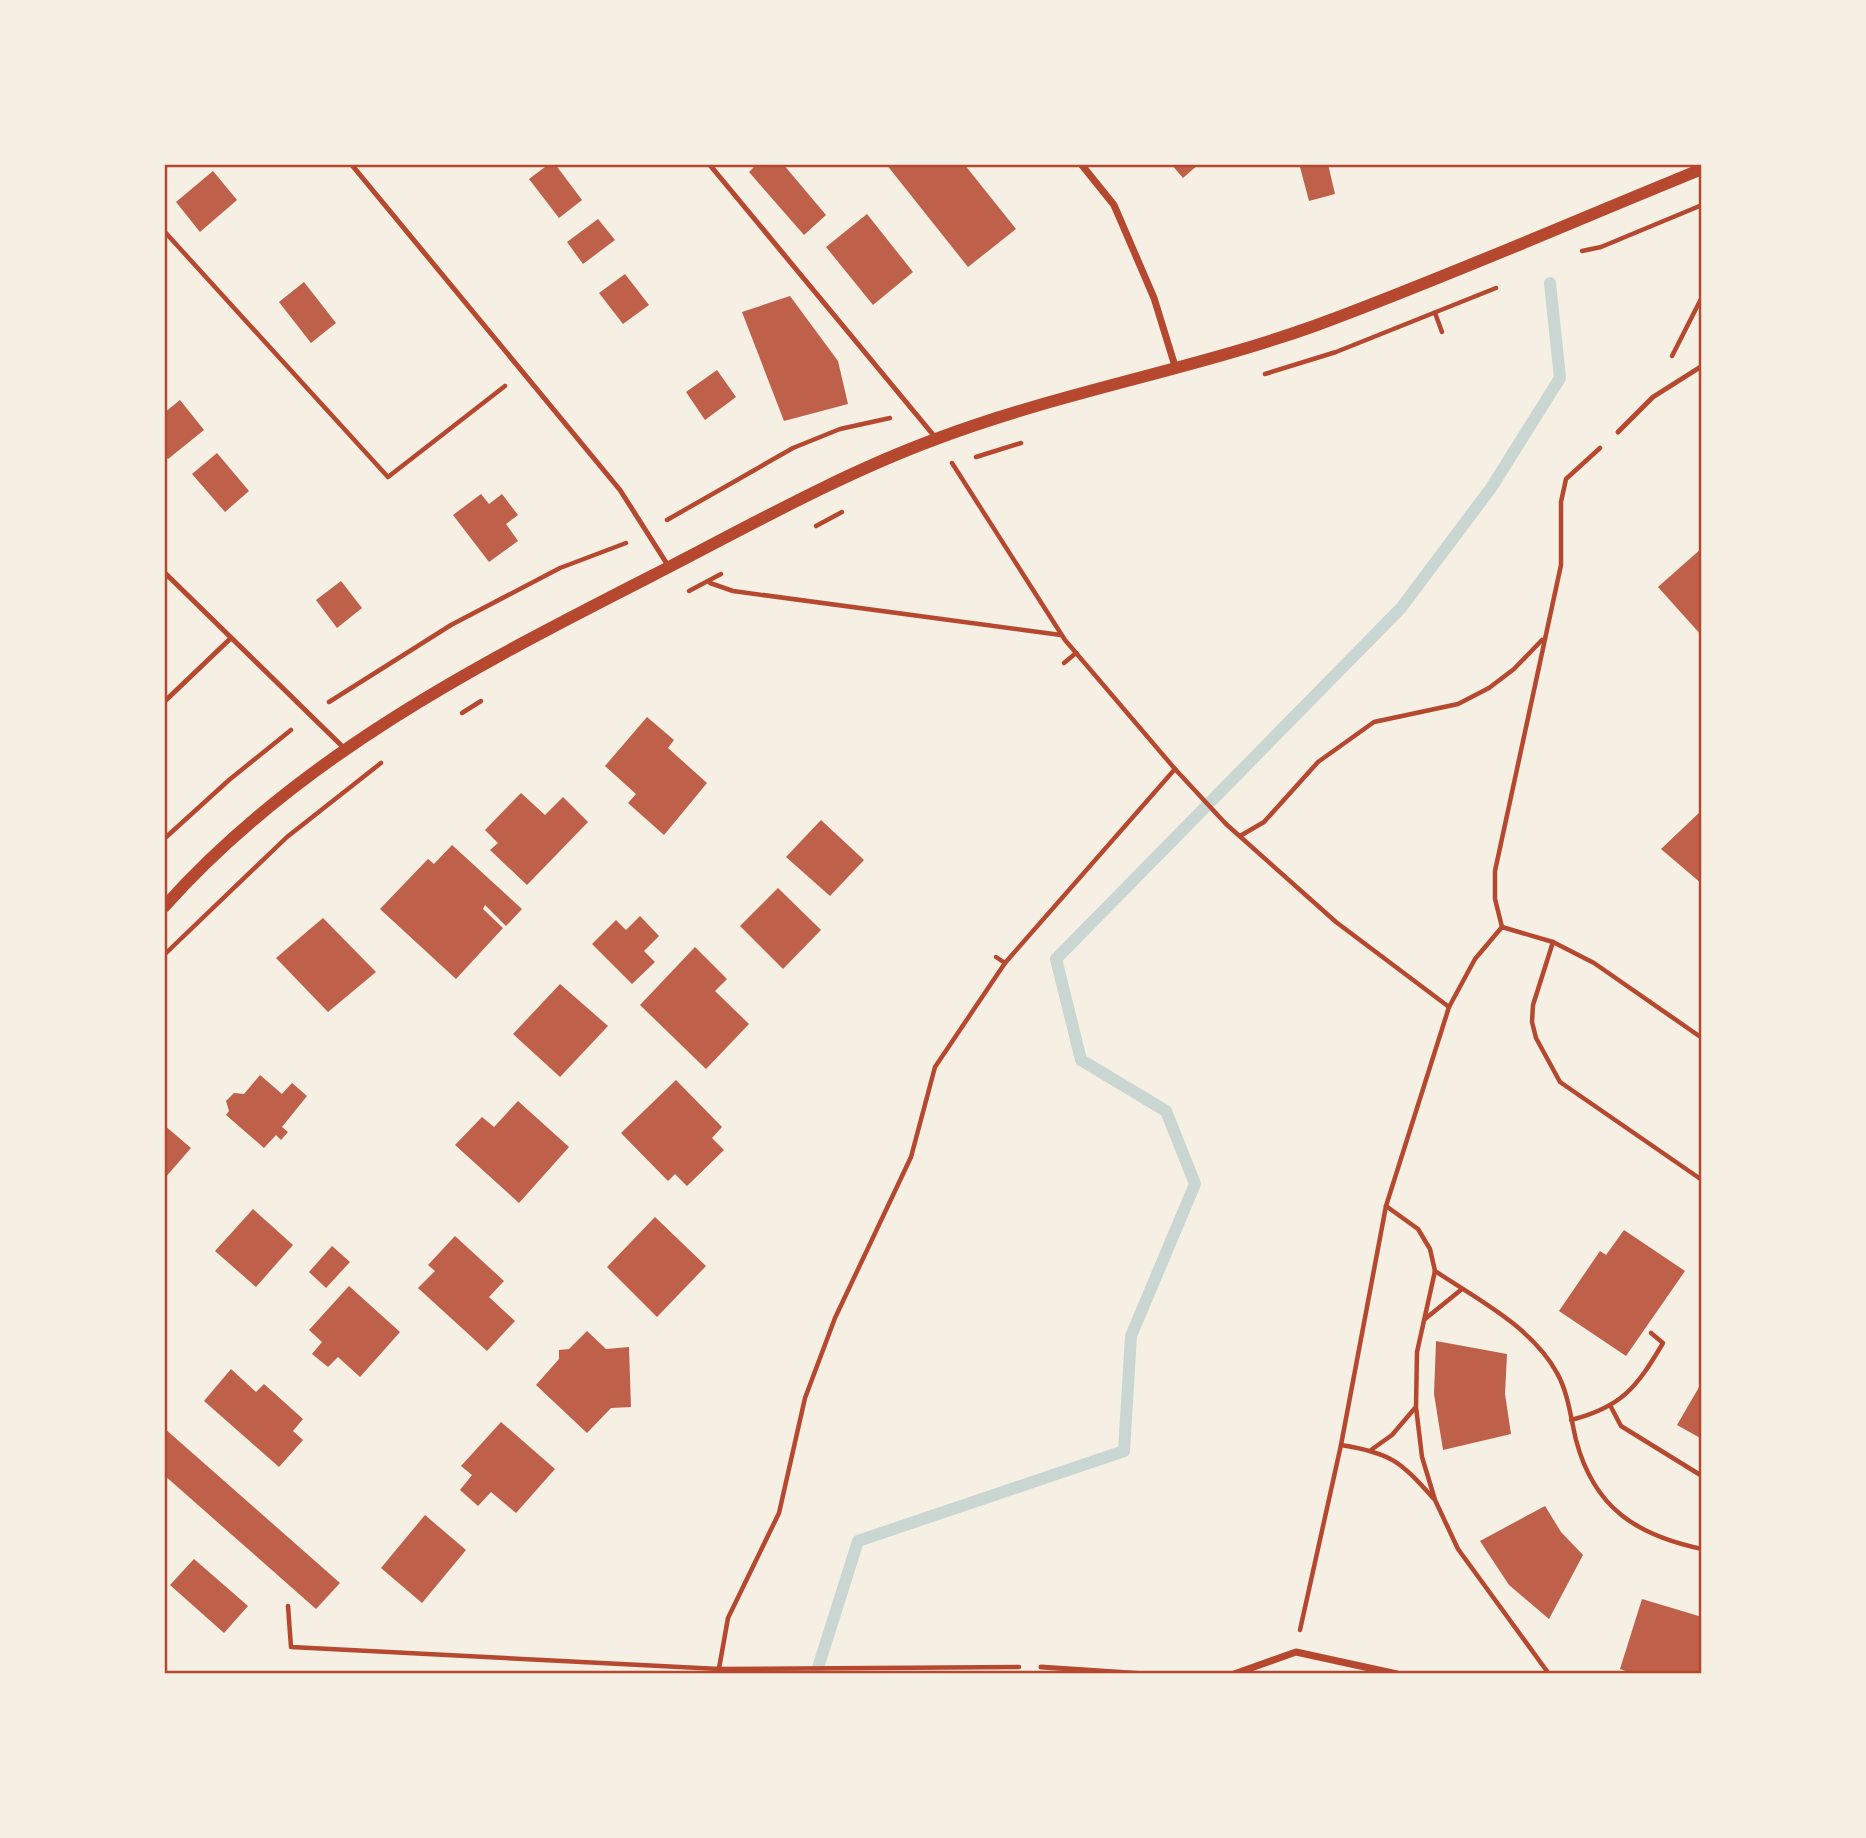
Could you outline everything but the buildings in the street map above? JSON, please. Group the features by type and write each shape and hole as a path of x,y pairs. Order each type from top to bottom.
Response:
{"street":[{"path":"1081,164 1114,205 1144,272 1175,366"},
{"path":"164,907 263,814 345,749 485,661 816,491 937,438 1027,408 1314,326 1702,169"},
{"path":"1234,1674 1296,1652 1397,1674"}],"lane":[{"path":"351,164 620,490 669,567"},
{"path":"709,164 937,438"},
{"path":"1618,432 1653,397 1702,366"},
{"path":"164,572 345,749"},
{"path":"164,702 231,638"},
{"path":"1041,1667 1146,1674"}],"path":[{"path":"1580,252 1601,247 1702,205"},
{"path":"164,231 388,477 522,373"},
{"path":"1258,376 1336,352 1508,282"},
{"path":"1697,309 1702,297"},
{"path":"1434,310 1442,331"},
{"path":"164,839 229,780 311,715 451,625 561,568 610,550 648,531 793,448 840,429 916,413"},
{"path":"1502,927 1495,899 1495,872 1561,565 1561,502 1566,479 1618,432"},
{"path":"937,438 1062,635 1175,769 1226,824 1336,922 1449,1007"},
{"path":"940,470 1026,441"},
{"path":"804,530 848,508"},
{"path":"669,567 733,591 1062,635"},
{"path":"679,595 709,583 727,569"},
{"path":"1240,836 1264,822 1318,762 1374,722 1458,704 1489,688 1514,669 1543,639"},
{"path":"1064,663 1076,653"},
{"path":"451,717 483,699"},
{"path":"164,955 287,837 388,757"},
{"path":"719,1671 728,1618 779,1513 806,1398 835,1318 911,1157 936,1067 1005,963 1175,769"},
{"path":"1502,927 1553,942 1594,963 1702,1038"},
{"path":"1296,1652 1387,1206 1449,1007 1475,959 1502,927"},
{"path":"1553,942 1533,1005 1532,1022 1536,1038 1560,1082 1702,1180"},
{"path":"996,957 1005,963"},
{"path":"1387,1206 1418,1229 1430,1249 1435,1271 1418,1352 1416,1407 1422,1457 1435,1500 1458,1549 1549,1674"},
{"path":"1435,1271 1539,1346 1559,1375 1581,1459 1605,1500 1637,1529 1672,1543 1702,1549"},
{"path":"1424,1320 1462,1289"},
{"path":"1571,1420 1611,1407 1627,1395 1643,1377 1663,1343 1651,1333"},
{"path":"1371,1450 1392,1435 1416,1407"},
{"path":"1611,1407 1621,1426 1702,1476"},
{"path":"1340,1445 1371,1450 1404,1466 1435,1500"},
{"path":"288,1606 291,1647 719,1671 896,1666 1041,1667"},
{"path":"892,1674 896,1666"}],"waterway":[{"path":"816,1674 858,1541 1124,1451 1131,1336 1195,1184 1166,1111 1081,1060 1056,959 1401,608 1491,488 1560,378 1550,283"}]}
